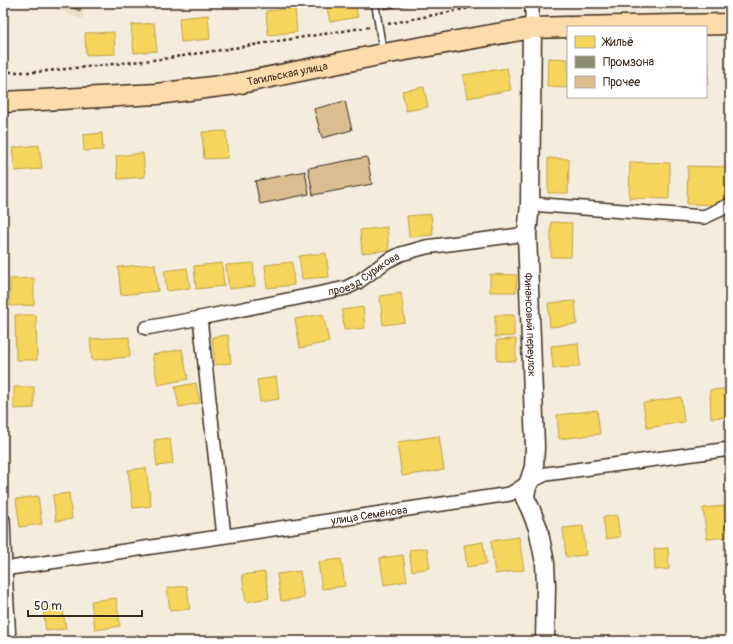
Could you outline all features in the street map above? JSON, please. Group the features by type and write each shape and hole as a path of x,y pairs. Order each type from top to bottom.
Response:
{"main road":[{"path":"625,26 730,24"},
{"name":"Тагильская улица","path":"3,102 157,94 236,84 383,54 532,28 567,27"}],"street":[{"name":"Финансовый переулок","path":"532,3 530,204 527,234 535,446 534,467 526,490 525,498 538,528 545,563 545,641"},
{"path":"530,204 704,217 730,205"},
{"name":"проезд Сурикова","path":"146,328 346,288 358,282 387,261 401,254 426,247 527,234"},
{"path":"200,318 224,536"},
{"name":"улица Семёнова","path":"4,569 510,494 546,474 730,449"},
{"path":"3,520 4,569 9,641"}],"lane":[{"path":"375,3 383,54"}],"path":[{"path":"3,72 37,72 162,59 379,26 495,3"}],"shaded area":[{"path":"43,3 84,3 83,20"}],"building: Жильё":[{"path":"326,3 355,3 358,17 330,22"},
{"path":"295,8 297,32 268,35 266,11"},
{"path":"208,15 210,39 181,42 179,18"},
{"path":"154,23 157,51 134,53 131,25"},
{"path":"114,32 115,54 86,55 85,33"},
{"path":"548,58 567,59 567,88 547,87"},
{"path":"707,62 709,62 708,84"},
{"path":"507,68 511,90 467,98 463,75"},
{"path":"424,87 428,107 406,111 402,91"},
{"path":"226,131 228,158 204,159 202,132"},
{"path":"102,133 103,150 84,151 83,135"},
{"path":"39,145 42,169 15,171 12,148"},
{"path":"143,153 145,177 118,179 116,156"},
{"path":"548,158 569,159 568,193 548,193"},
{"path":"630,162 670,163 669,199 629,198"},
{"path":"688,166 727,167 725,205 687,204"},
{"path":"431,214 433,235 409,237 407,216"},
{"path":"551,222 572,223 571,257 551,257"},
{"path":"387,227 389,250 362,253 360,230"},
{"path":"326,253 329,277 302,279 299,256"},
{"path":"292,262 294,285 267,288 265,265"},
{"path":"222,263 224,286 196,289 194,266"},
{"path":"253,263 255,286 229,289 226,265"},
{"path":"155,264 158,291 121,295 118,267"},
{"path":"187,268 190,288 167,291 164,271"},
{"path":"490,274 517,275 516,292 490,292"},
{"path":"34,278 34,305 10,306 10,279"},
{"path":"401,293 405,322 383,325 380,296"},
{"path":"575,301 577,324 550,327 548,303"},
{"path":"363,307 365,328 344,330 342,310"},
{"path":"323,314 329,342 300,348 295,319"},
{"path":"15,315 36,315 37,360 16,360"},
{"path":"495,315 514,315 514,336 495,337"},
{"path":"228,335 231,363 215,365 212,337"},
{"path":"129,337 130,357 92,360 90,339"},
{"path":"516,339 516,361 497,361 497,340"},
{"path":"578,343 580,366 553,369 551,346"},
{"path":"182,349 188,379 158,385 152,355"},
{"path":"276,377 279,399 260,402 257,380"},
{"path":"196,383 200,403 179,407 175,387"},
{"path":"14,387 34,387 34,408 14,409"},
{"path":"725,389 727,417 711,418 710,390"},
{"path":"681,397 684,422 647,428 643,403"},
{"path":"597,410 600,434 559,439 557,415"},
{"path":"439,436 444,470 402,476 397,442"},
{"path":"170,438 173,464 157,466 154,440"},
{"path":"146,468 151,506 133,508 128,470"},
{"path":"69,493 72,519 56,521 53,495"},
{"path":"38,496 42,524 20,527 16,499"},
{"path":"724,506 727,537 707,539 703,508"},
{"path":"617,515 620,537 606,539 603,517"},
{"path":"583,526 586,555 566,557 563,528"},
{"path":"519,537 524,570 495,574 491,541"},
{"path":"483,542 486,564 467,567 464,545"},
{"path":"427,548 430,568 412,571 409,550"},
{"path":"668,548 669,569 655,570 654,549"},
{"path":"403,555 407,581 384,585 380,558"},
{"path":"341,559 345,586 322,589 318,562"},
{"path":"300,571 304,598 281,601 277,574"},
{"path":"265,572 269,598 246,602 242,575"},
{"path":"187,586 190,609 170,611 167,588"},
{"path":"116,598 120,626 95,630 91,601"},
{"path":"62,605 66,629 46,631 43,608"}],"building: Промзона":[{"path":"60,3 81,3 80,11"}],"building: Прочее":[{"path":"383,3 417,3 384,9"},
{"path":"345,101 352,130 322,138 314,109"},
{"path":"367,157 372,184 313,195 308,168"},
{"path":"305,171 309,194 260,204 255,181"}]}
